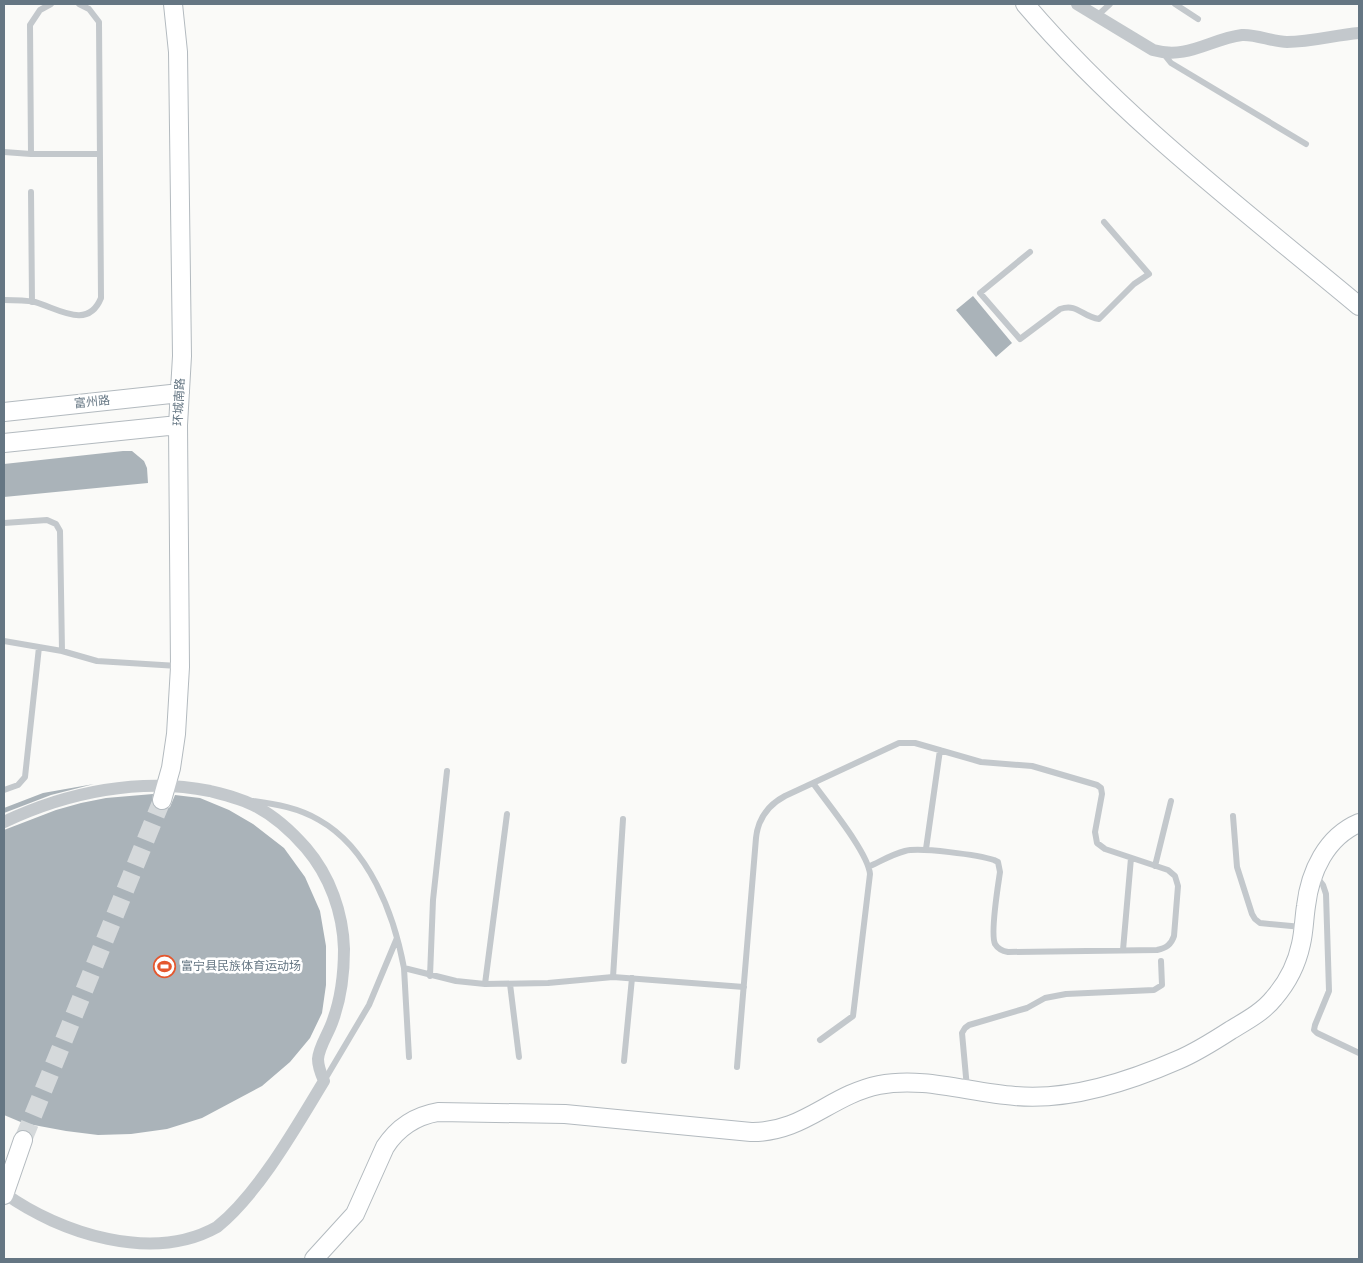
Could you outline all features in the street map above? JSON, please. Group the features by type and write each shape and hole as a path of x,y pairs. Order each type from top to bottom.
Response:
{"main road":[{"name":"环城南路","path":"165,792 176,734 180,667 178,425 182,356 178,52 173,4"},
{"path":"1025,4 1066,49 1134,116 1359,306"},
{"name":"富州路","path":"4,412 180,393"},
{"path":"4,443 178,425"},
{"path":"314,1259 346,1226 354,1214 391,1137 408,1122 428,1114 438,1112 565,1114 764,1132 795,1125 844,1097 879,1086 916,1083 1015,1096 1063,1095 1111,1084 1179,1060 1243,1023 1273,1000 1289,976 1296,961 1301,945 1306,904 1313,873 1320,858 1330,845 1348,830 1359,824"},
{"path":"4,1194 8,1170 23,1140"}],"street":[{"path":"1077,4 1153,50 1162,52 1185,52 1244,35 1286,42 1359,33"},
{"path":"4,822 39,807 90,793 141,785 165,792 204,790 240,799 257,806 299,839 320,866 335,897 342,932 343,967 338,1003 319,1054 318,1062 324,1081 267,1169 228,1217 215,1228 186,1243 156,1250 125,1248 82,1237 29,1210 4,1194"}],"lane":[{"path":"31,154 30,25 40,10 51,4"},
{"path":"4,300 32,302 79,316 89,314 97,308 101,298 99,22 89,9 79,4"},
{"path":"1097,16 1110,4"},
{"path":"1175,4 1198,19"},
{"path":"1162,52 1171,63 1306,144"},
{"path":"4,152 100,154"},
{"path":"31,192 32,302"},
{"path":"1030,252 980,292 1020,339 1060,309 1068,306 1076,308 1090,318 1099,319 1134,284 1149,274 1104,222"},
{"path":"4,524 47,520 56,524 60,531 62,651"},
{"path":"4,641 62,651 97,661 180,667"},
{"path":"4,790 18,785 25,777 39,647"},
{"path":"737,1067 758,825 774,803 899,743 915,743 982,762 1032,766 1097,785 1101,788 1102,794 1095,832 1097,843 1105,849 1172,872 1177,880 1174,936 1171,942 1162,949 1157,950 1002,951 994,942 1000,872 998,862 990,858 926,850 906,850 870,866"},
{"path":"926,850 940,750"},
{"path":"430,976 433,900 447,771"},
{"path":"813,783 863,853 870,866 870,881 853,1016 820,1040"},
{"path":"240,799 288,806 319,820 334,830 358,856 367,869 384,901 397,938 404,968 409,1057"},
{"path":"1155,866 1171,801"},
{"path":"485,984 507,814"},
{"path":"1234,816 1237,867 1255,919 1260,923 1304,928"},
{"path":"613,977 623,819"},
{"path":"1123,950 1131,858"},
{"path":"1313,873 1323,885 1326,894 1330,982 1327,998 1314,1030 1359,1053"},
{"path":"324,1081 369,1005 397,938"},
{"path":"967,1089 962,1033 969,1025 1027,1008 1046,998 1066,994 1154,990 1162,985 1161,961"},
{"path":"404,968 430,976 485,984 613,977 744,987"},
{"path":"624,1061 632,978"},
{"path":"510,984 518,1057"}],"building":[{"path":"973,296 1012,343 996,357 956,310"},
{"path":"132,451 144,461 147,468 148,483 4,497 4,464"},
{"path":"94,784 51,795 4,813 4,808 43,793"},
{"name":"富宁县民族体育运动场","path":"153,794 152,803 155,808 160,810 170,807 175,795 200,798 229,810 253,824 284,848 305,877 320,911 326,946 326,985 322,1013 310,1038 290,1062 262,1086 202,1118 167,1129 131,1134 98,1135 23,1123 4,1115 4,830 56,810 81,803 106,798"}],"tunnel":[{"path":"23,1140 162,800"}],"place":[{"name":"富宁县民族体育运动场","path":"165,966"}]}
